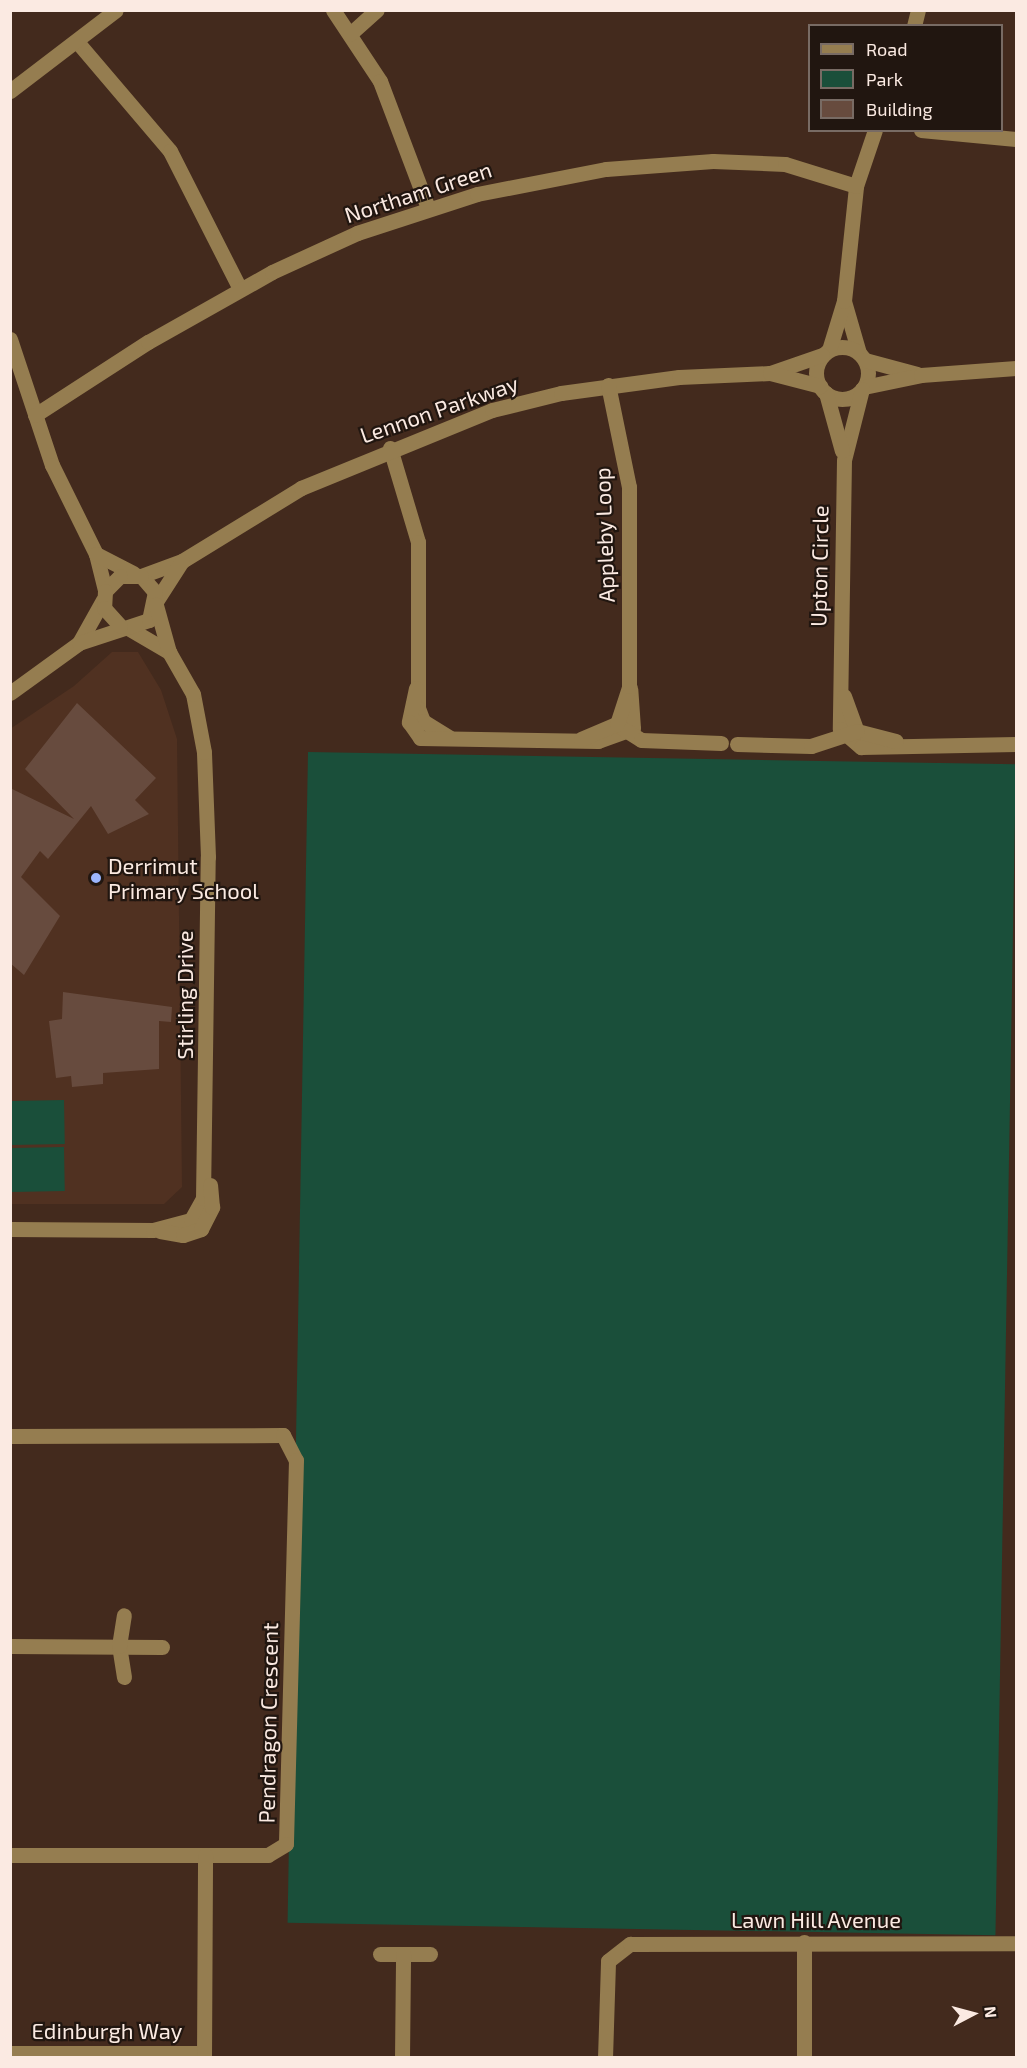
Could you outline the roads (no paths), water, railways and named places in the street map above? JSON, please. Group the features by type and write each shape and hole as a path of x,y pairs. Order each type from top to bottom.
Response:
{"street":[{"path":"10,91 79,44 116,10"},
{"path":"333,10 380,81 428,208"},
{"path":"350,34 377,10"},
{"path":"79,44 170,151 240,288"},
{"path":"874,132 856,186 844,301 826,352 816,370 823,389 840,399 863,388 921,375 1017,368"},
{"path":"942,132 1017,139"},
{"name":"Northam Green","path":"35,415 240,288 315,250 428,208 543,179 692,162 785,164 856,186"},
{"path":"844,301 862,357 863,388"},
{"path":"10,339 52,465 96,554 108,615 169,652"},
{"path":"826,352 845,347 862,357 921,375"},
{"name":"Lennon Parkway","path":"79,643 104,596 120,576 137,575 182,561 300,488 390,448 492,410 608,385 770,374 826,352"},
{"name":"Lennon Parkway","path":"770,374 823,389"},
{"name":"Appleby Loop","path":"608,385 629,487 629,686 635,716 623,729"},
{"name":"Upton Circle","path":"850,733 839,673 844,460 863,388"},
{"name":"Upton Circle","path":"823,389 844,460"},
{"path":"390,448 418,542 416,688 418,727 449,737 581,738 610,741 623,729 663,742 721,743"},
{"path":"96,554 152,585 157,602"},
{"name":"Lennon Parkway","path":"10,693 79,643 123,626 142,625 182,561"},
{"name":"Stirling Drive","path":"10,1229 153,1230 198,1213 207,1167 207,779 192,694 169,652 157,602"},
{"path":"737,744 811,746 850,733 899,742 1017,744"},
{"name":"Pendragon Crescent","path":"10,1436 265,1437 284,1450 294,1468 290,1831 286,1844 268,1855 10,1855"},
{"path":"124,1615 119,1646 124,1677"},
{"path":"10,1646 162,1647"},
{"path":"204,2056 205,1855"},
{"name":"Lawn Hill Avenue","path":"605,2058 606,1976 618,1950 646,1941 1017,1943"},
{"path":"804,1942 804,2058"},
{"path":"380,1954 430,1954"},
{"path":"402,1954 402,2058"},
{"name":"Edinburgh Way","path":"10,2053 204,2056"}],"place":[{"name":"Derrimut Primary School","path":"96,878"}]}
